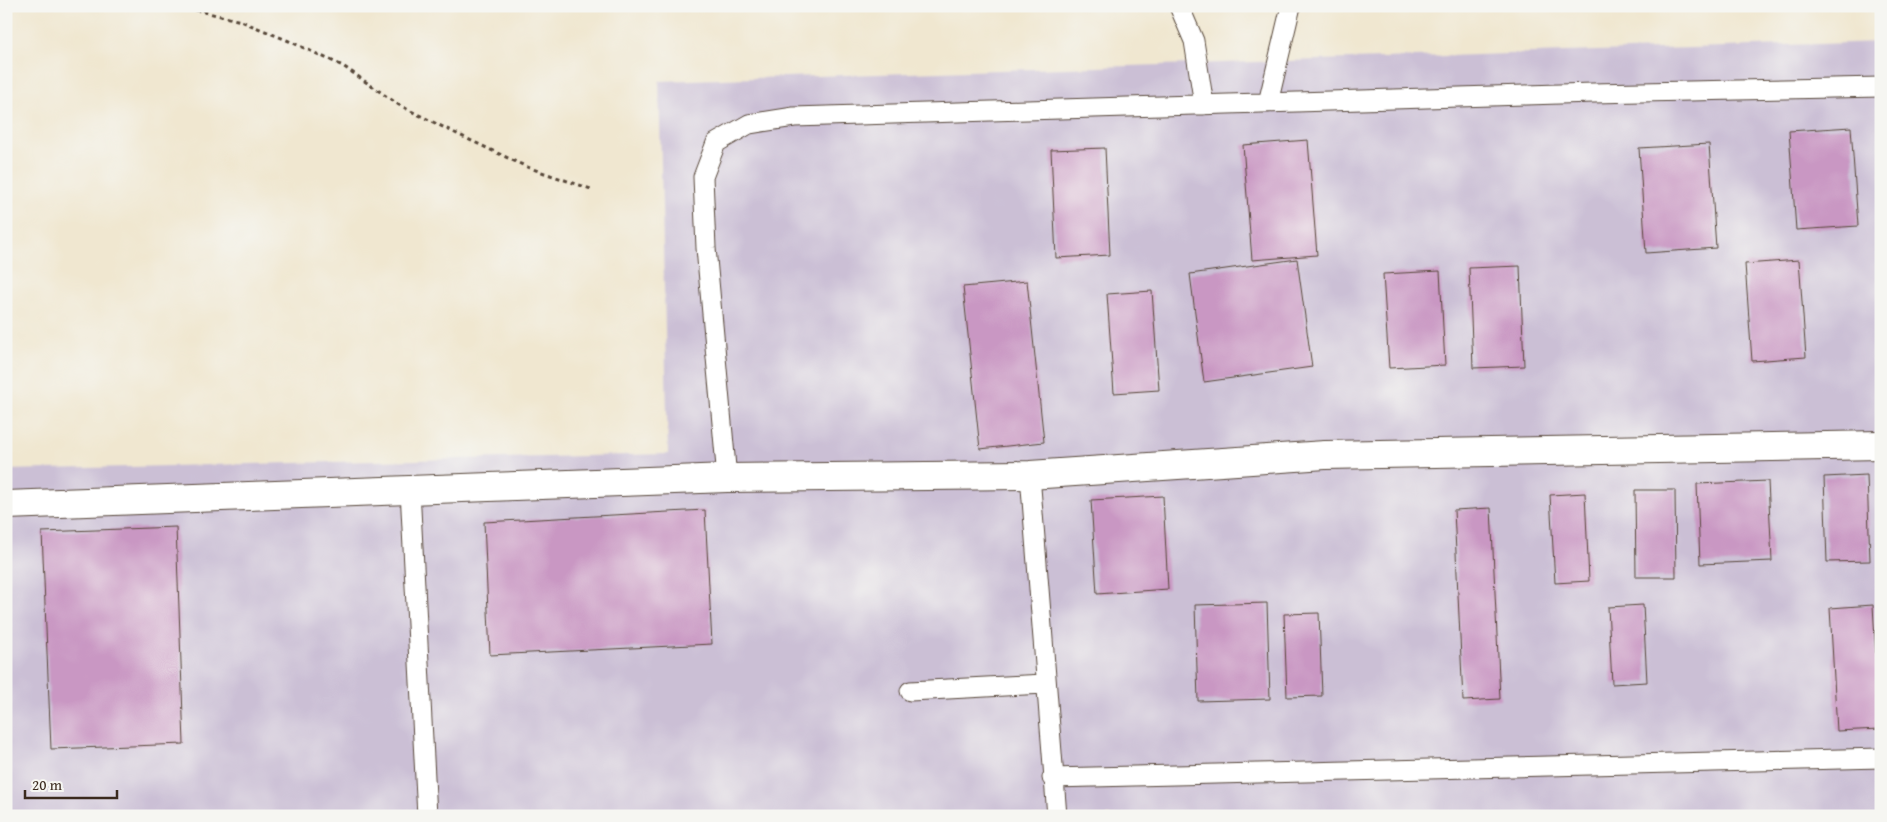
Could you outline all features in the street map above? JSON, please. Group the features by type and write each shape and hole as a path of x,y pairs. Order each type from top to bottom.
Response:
{"street":[{"path":"6,505 727,478 1030,475 1325,455 1881,445"}],"lane":[{"path":"1179,6 1194,41 1204,105"},
{"path":"1268,103 1290,6"},
{"path":"727,478 706,248 703,177 716,143 749,124 794,118 1881,87"},
{"path":"1030,475 1056,816"},
{"path":"410,490 427,816"},
{"path":"910,691 1046,684"},
{"path":"1052,778 1881,758"}],"path":[{"path":"180,6 241,22 289,41 343,66 399,105 447,129 527,166 591,189"}],"shaded area":[{"path":"1881,42 1881,816 6,816 6,470 668,454 659,81"}],"building":[{"path":"1851,127 1858,226 1796,230 1789,131"},
{"path":"1308,140 1317,255 1252,260 1243,145"},
{"path":"1709,144 1716,248 1646,253 1639,148"},
{"path":"1105,148 1110,255 1056,258 1051,150"},
{"path":"1297,259 1312,367 1204,382 1190,274"},
{"path":"1799,260 1806,357 1752,361 1745,264"},
{"path":"1520,266 1524,366 1473,368 1469,268"},
{"path":"1440,271 1445,365 1389,368 1383,274"},
{"path":"1027,281 1044,442 980,449 963,287"},
{"path":"1152,291 1159,390 1114,393 1107,294"},
{"path":"1867,475 1870,561 1827,562 1824,477"},
{"path":"1768,481 1772,561 1700,564 1697,484"},
{"path":"1635,490 1675,490 1676,577 1636,577"},
{"path":"1585,493 1589,581 1555,583 1550,495"},
{"path":"1163,496 1168,589 1097,594 1091,500"},
{"path":"1491,508 1500,699 1463,701 1454,510"},
{"path":"705,510 712,644 490,655 484,522"},
{"path":"176,527 184,744 51,749 42,532"},
{"path":"1267,603 1270,699 1198,701 1195,605"},
{"path":"1643,605 1647,682 1612,684 1608,607"},
{"path":"1873,605 1880,729 1837,731 1830,608"},
{"path":"1319,613 1322,696 1287,697 1284,614"}]}
